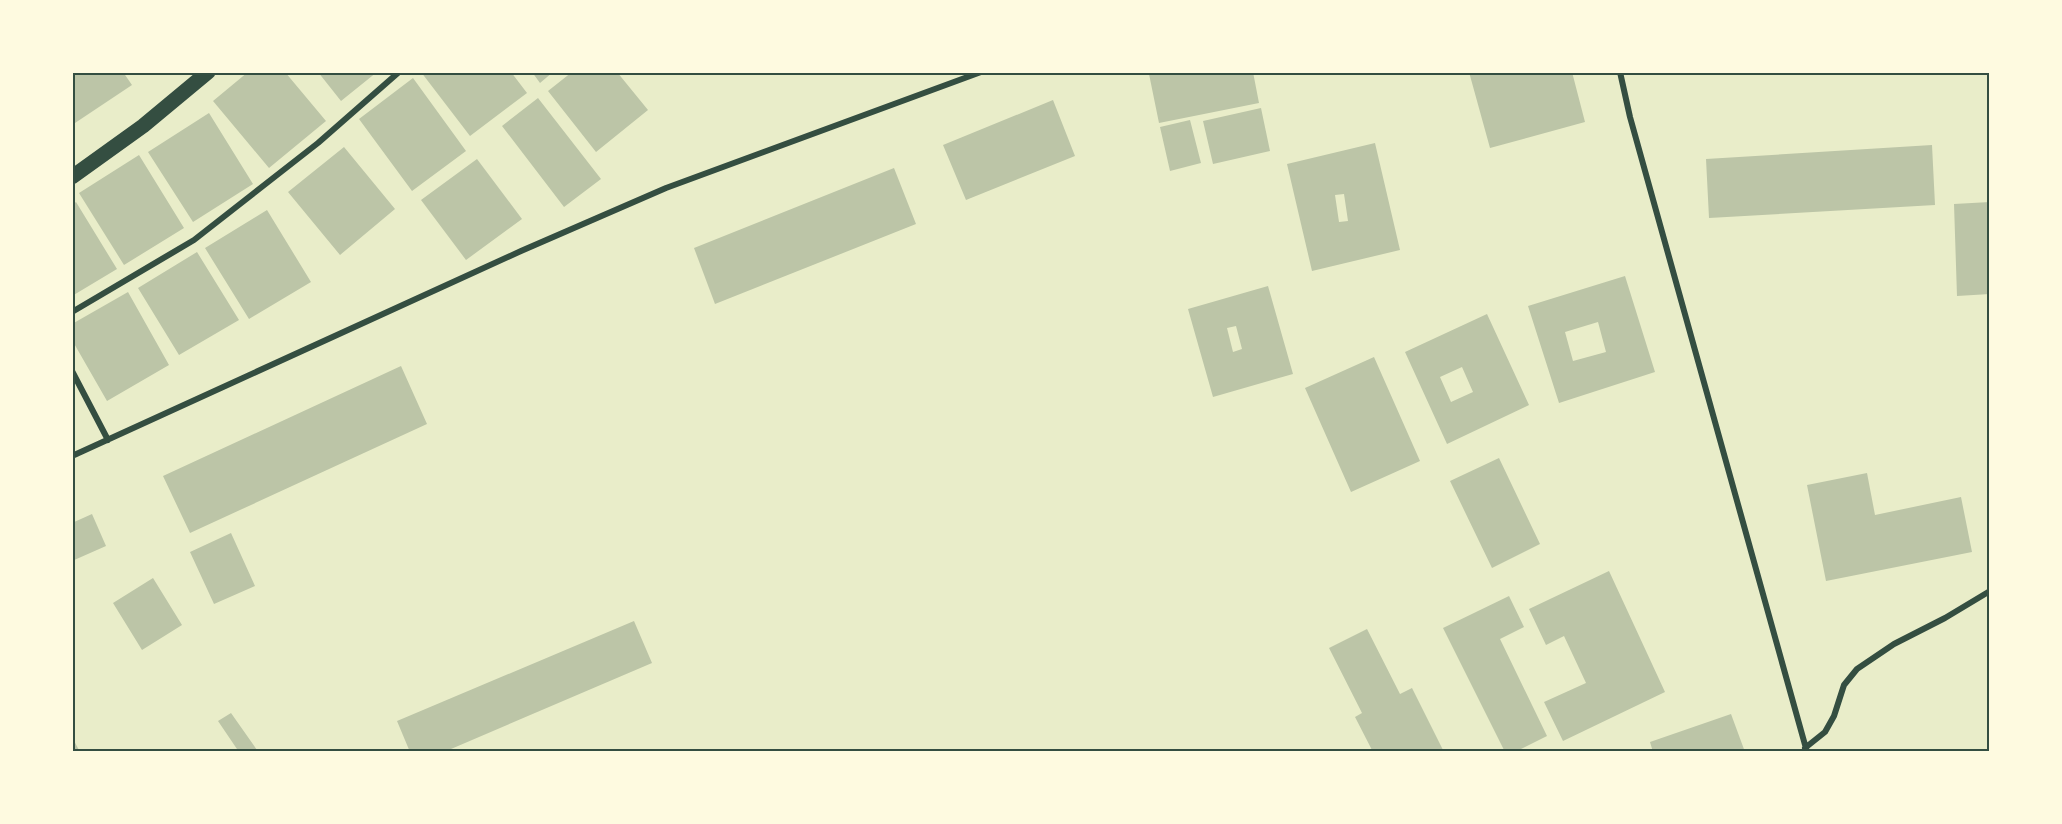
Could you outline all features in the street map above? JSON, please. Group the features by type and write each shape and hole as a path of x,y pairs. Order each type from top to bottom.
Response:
{"main road":[{"path":"72,177 143,126 208,72"}],"street":[{"path":"72,312 194,240 318,143 399,72"},
{"path":"72,456 521,251 666,188 981,72"},
{"path":"1620,72 1806,750 1825,732 1834,716 1844,685 1857,669 1894,644 1945,618 1990,591"},
{"path":"72,371 108,440"}],"building":[{"path":"72,72 123,72 132,85 72,125"},
{"path":"248,72 285,72 326,121 269,168 213,101"},
{"path":"318,72 377,72 341,101"},
{"path":"421,72 511,72 527,93 470,136"},
{"path":"532,72 553,72 540,83"},
{"path":"572,72 617,72 648,110 596,152 548,91"},
{"path":"1159,72 1253,72 1259,103 1159,123 1149,74"},
{"path":"1469,72 1572,72 1585,122 1490,148"},
{"path":"413,78 466,151 412,191 359,119"},
{"path":"538,98 601,179 564,207 502,126"},
{"path":"1053,100 1075,156 966,200 943,145"},
{"path":"1261,108 1270,151 1213,164 1203,121"},
{"path":"209,113 253,184 193,222 148,152"},
{"path":"1190,120 1201,163 1170,171 1160,127"},
{"path":"1375,143 1400,250 1312,271 1287,164","holes":["1344,194 1348,221 1339,222 1335,195"]},
{"path":"1932,145 1935,205 1709,218 1706,159"},
{"path":"344,147 395,209 340,255 288,192"},
{"path":"139,155 184,228 124,265 79,193"},
{"path":"477,159 522,219 466,260 421,200"},
{"path":"894,168 916,224 715,304 694,248"},
{"path":"76,202 117,269 72,296 72,205"},
{"path":"1990,202 1990,294 1957,296 1954,204"},
{"path":"267,210 311,282 249,319 205,248"},
{"path":"197,252 239,320 179,355 138,288"},
{"path":"1625,276 1655,372 1559,403 1528,306","holes":["1598,322 1606,352 1573,361 1565,332"]},
{"path":"1268,286 1293,374 1213,397 1188,309","holes":["1236,326 1242,349 1233,352 1227,328"]},
{"path":"128,292 169,365 107,401 72,340 72,324"},
{"path":"1487,314 1529,405 1447,444 1405,352","holes":["1462,367 1473,392 1451,402 1440,377"]},
{"path":"1374,357 1420,461 1351,492 1305,388"},
{"path":"401,366 427,424 190,533 163,476"},
{"path":"1499,458 1540,544 1492,568 1450,481"},
{"path":"1867,473 1875,515 1961,497 1972,552 1826,581 1807,485"},
{"path":"92,514 106,546 72,561 72,523"},
{"path":"231,533 255,586 214,604 190,552"},
{"path":"1609,571 1665,692 1563,741 1544,702 1586,683 1564,636 1546,645 1529,609"},
{"path":"153,578 182,625 142,650 113,603"},
{"path":"1509,596 1524,627 1500,639 1547,736 1515,752 1505,752 1443,628"},
{"path":"634,621 652,663 444,752 410,752 397,721"},
{"path":"1367,629 1400,694 1412,688 1444,752 1373,752 1355,717 1362,713 1329,648"},
{"path":"231,713 257,750 254,752 239,752 218,721"},
{"path":"1731,714 1745,752 1653,752 1650,742"},
{"path":"72,737 80,752 72,752"}]}
